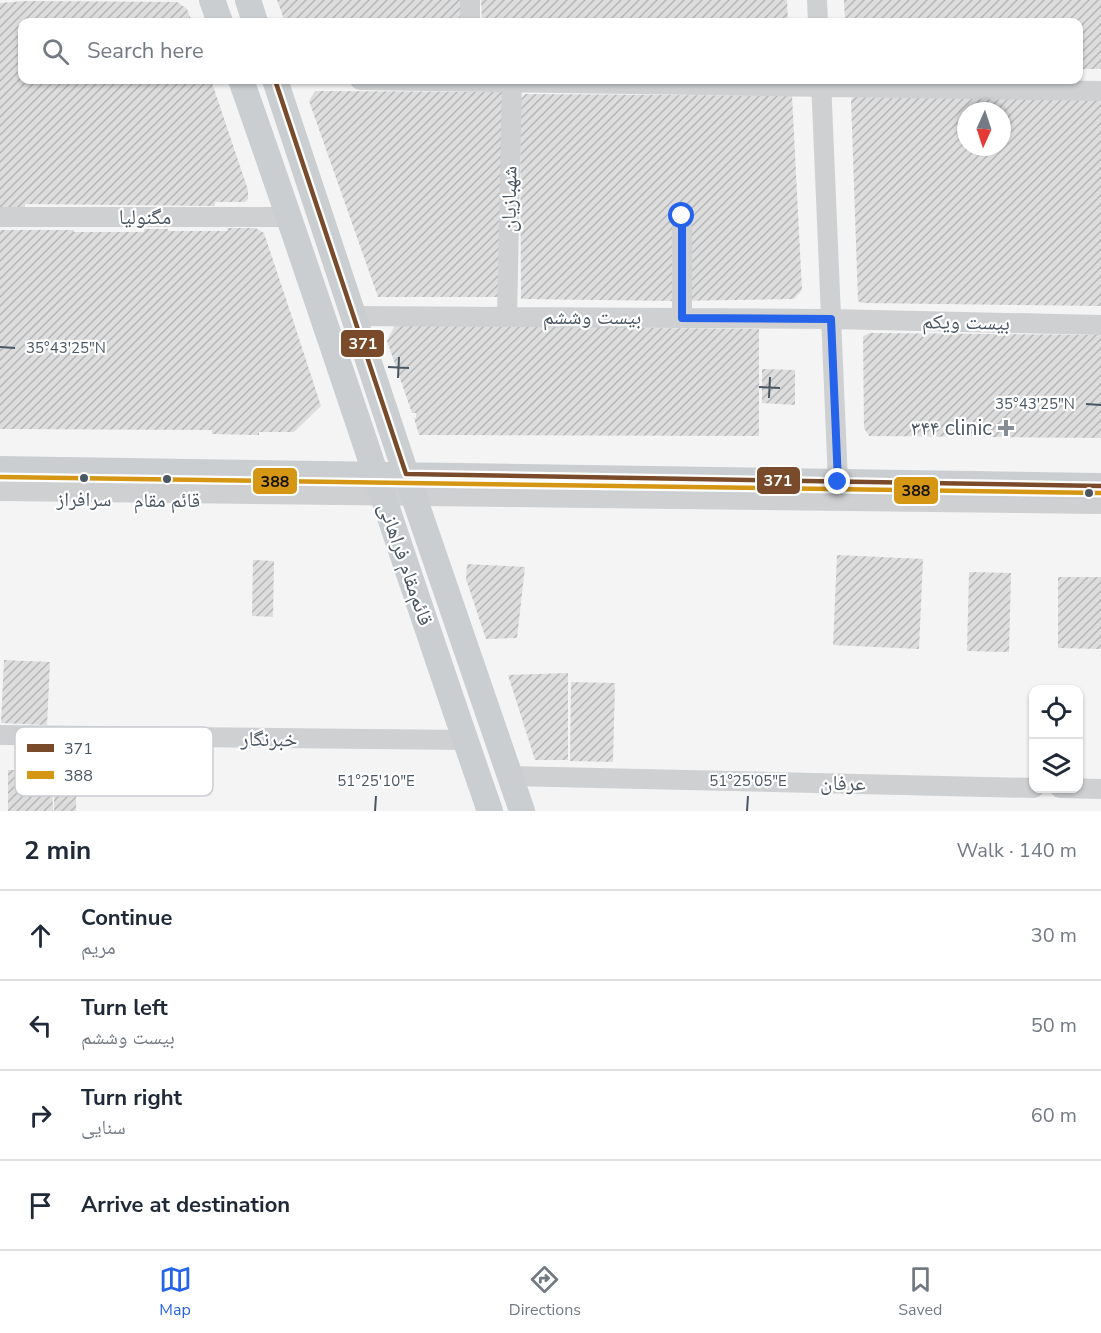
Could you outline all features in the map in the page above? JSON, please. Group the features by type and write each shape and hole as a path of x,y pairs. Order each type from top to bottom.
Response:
{"main road":[{"path":"212,0 219,18"},
{"path":"248,0 254,18"},
{"name":"قائم‌مقام فراهانی","path":"242,84 290,217 490,811"},
{"name":"قائم‌مقام فراهانی","path":"276,84 522,811"},
{"path":"0,469 379,485 838,482 1101,486"}],"street":[{"path":"470,0 470,18"},
{"path":"817,0 818,18"},
{"name":"شهبازیان","path":"507,317 512,84"},
{"path":"821,84 838,482"},
{"path":"856,84 1101,91"},
{"path":"682,216 682,318"},
{"name":"مگنولیا","path":"0,217 290,217"},
{"name":"بیست وششم","path":"354,316 831,319"},
{"name":"بیست ویکم","path":"831,319 1101,325"},
{"path":"0,491 379,485"},
{"path":"410,485 1101,504"},
{"name":"خبرنگار","path":"0,735 15,735"},
{"name":"خبرنگار","path":"213,737 465,740"},
{"name":"عرفان","path":"509,776 1029,788"},
{"path":"1083,789 1101,789"}],"building":[{"path":"277,0 466,0 466,18 284,18"},
{"path":"481,0 787,0 788,18 482,18"},
{"path":"844,0 1101,0 1101,69 1083,69 1083,18 845,18"},
{"path":"26,1 177,2 187,9 190,18 18,18 18,84 212,84 248,190 248,199 245,202 215,202 215,206 25,204 25,209 0,209 0,3"},
{"path":"315,91 504,92 501,297 378,297 309,101"},
{"path":"525,94 792,96 802,290 794,299 676,301 521,299 520,100"},
{"path":"853,97 1101,100 1101,306 862,303 858,301 851,100"},
{"path":"227,228 255,228 264,233 292,317 321,406 294,432 259,432 259,435 212,434 212,430 0,429 0,230 144,232 144,229 228,231"},
{"path":"401,319 651,328 759,329 759,436 419,435 414,418 416,418 416,413 412,413 387,341 395,325"},
{"path":"870,333 1101,335 1101,438 869,436 864,428 863,336"},
{"path":"762,369 795,370 795,405 762,403"},
{"path":"837,555 923,559 919,649 833,645"},
{"path":"253,560 274,561 273,617 252,616"},
{"path":"467,564 525,567 517,638 486,639 466,579"},
{"path":"969,572 1011,573 1009,652 967,651"},
{"path":"1058,577 1101,577 1101,649 1058,648"},
{"path":"4,660 50,662 47,725 1,723"},
{"path":"568,673 568,760 535,760 508,675"},
{"path":"571,682 615,683 613,762 570,761"},
{"path":"8,770 15,770 15,796 53,796 53,811 8,811"},
{"path":"54,796 76,796 76,811 54,811"}],"transit line":[{"name":"371","path":"276,84 406,474 1101,486"},
{"name":"388","path":"0,477 1101,493"}],"place":[{"name":"۳۴۴ clinic","path":"1006,428"},
{"name":"سرافراز","path":"84,478"},
{"name":"قائم مقام","path":"167,479"}],"route":[{"path":"682,216 682,318 831,319 838,482"}]}
